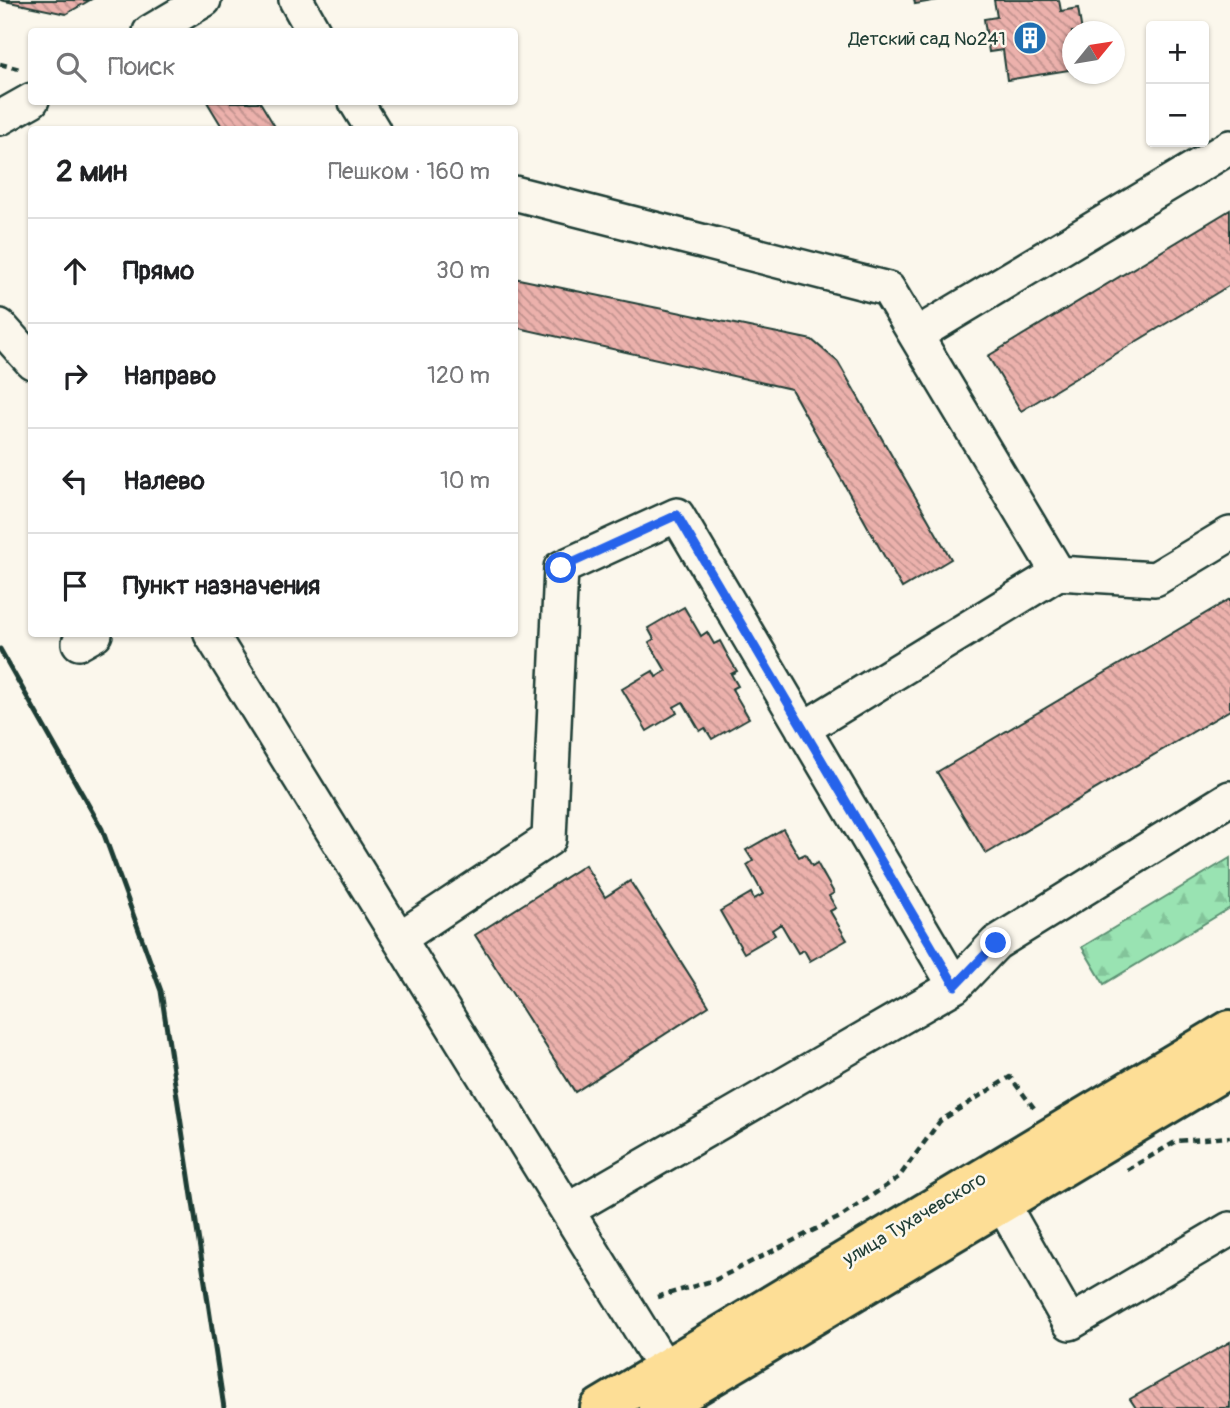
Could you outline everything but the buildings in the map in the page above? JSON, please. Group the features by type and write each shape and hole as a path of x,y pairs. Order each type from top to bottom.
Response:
{"main road":[{"name":"улица Тухачевского","path":"600,1408 666,1396 994,1189 1230,1030"},
{"name":"улица Тухачевского","path":"994,1189 1230,1068"}],"street":[{"path":"157,28 204,0"},
{"path":"296,0 312,28"},
{"path":"0,118 28,102"},
{"path":"358,105 371,126"},
{"path":"916,335 1230,148"},
{"path":"518,194 888,289 1059,573"},
{"path":"0,326 28,358"},
{"path":"400,938 549,839 561,568 677,515 955,986"},
{"path":"803,729 1059,573 1155,579 1230,534"},
{"path":"213,637 568,1210 666,1396"},
{"path":"568,1210 955,986 996,943 1230,798"},
{"path":"994,1189 1070,1323 1230,1229"}],"path":[{"path":"0,64 28,72"},
{"path":"1142,1164 1177,1141 1230,1137"}],"green space":[{"path":"1230,858 1230,908 1104,984 1082,947"}],"railway":[{"path":"0,649 102,829 161,991 224,1408"}],"place":[{"name":"Детский сад №241","path":"1030,38"}],"route":[{"path":"561,568 677,515 955,986 996,943"}]}
